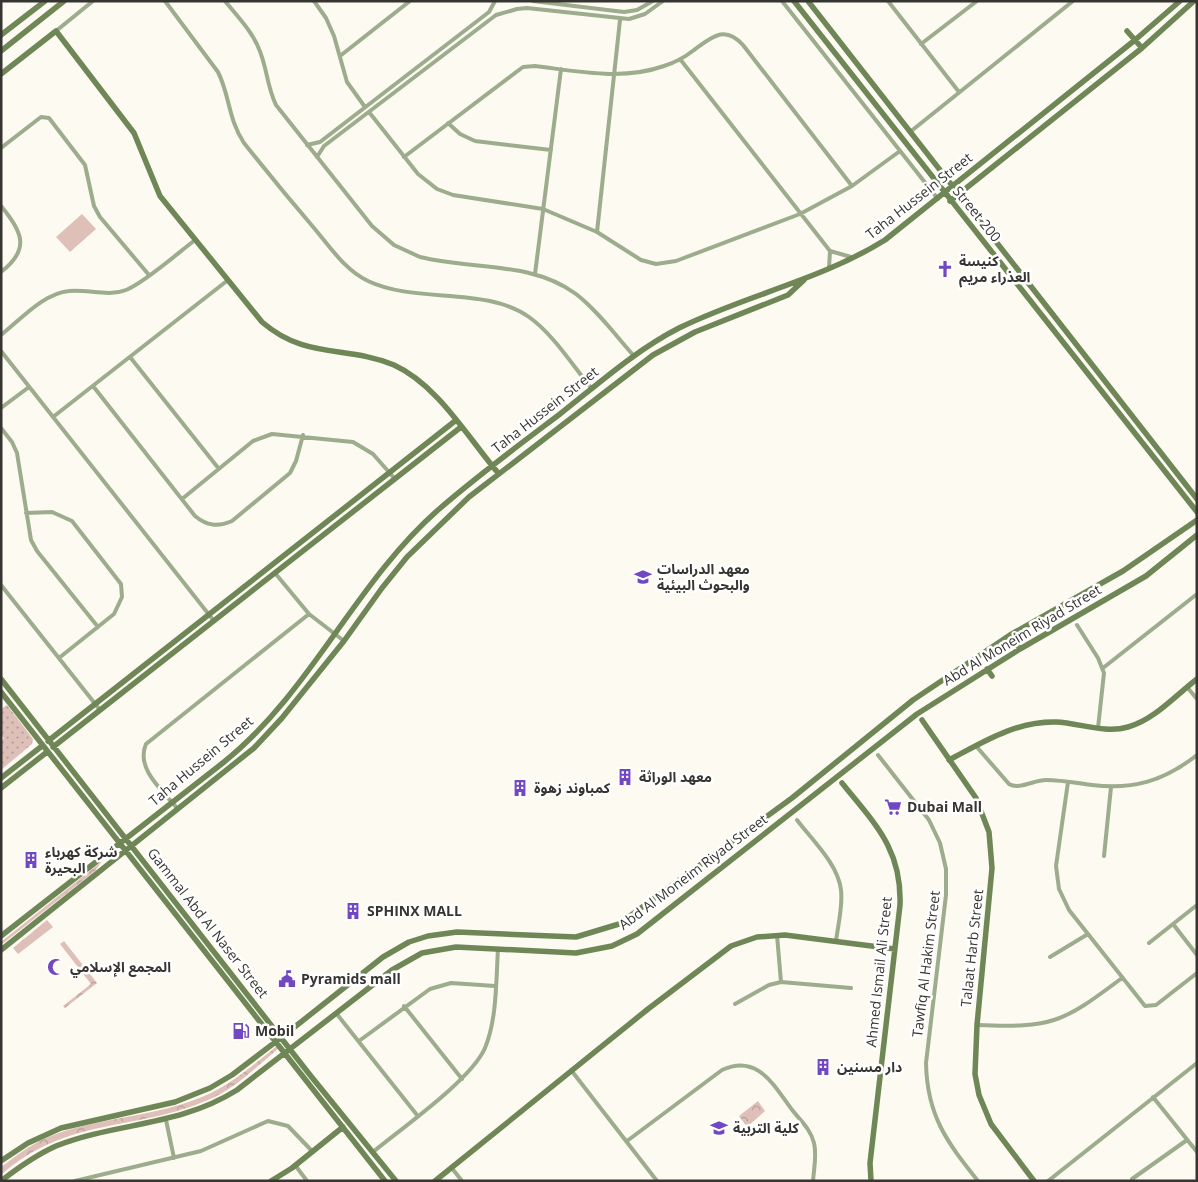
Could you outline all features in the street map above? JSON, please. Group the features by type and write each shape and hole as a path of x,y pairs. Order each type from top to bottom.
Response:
{"street":[{"path":"1,36 45,1"},
{"path":"1,51 64,1"},
{"path":"1,74 93,1"},
{"path":"165,1 218,72 224,83 231,121 244,143 344,264 366,280 382,287 492,302 516,310 541,327 592,389"},
{"path":"225,1 256,42 262,58 270,93 276,105 372,226 394,245 420,257 536,274 550,279 577,295 634,356"},
{"path":"314,1 331,27 347,82 365,107"},
{"path":"340,56 410,1"},
{"path":"307,145 320,142 489,12 495,1"},
{"path":"533,1 624,12 637,10 654,1"},
{"path":"317,157 321,148 487,22 506,11 528,8 620,20 644,14 663,1"},
{"path":"782,1 938,199"},
{"name":"Street 200","path":"794,1 944,194 1197,512"},
{"name":"Street 200","path":"808,1 1197,499"},
{"path":"888,1 959,92"},
{"path":"922,44 977,1"},
{"path":"910,132 1073,1"},
{"name":"Taha Hussein Street","path":"1,936 232,756 262,728 335,636 404,544 436,512 492,466 634,356 664,336 692,323 828,270 856,257 899,230 1135,40 1180,1"},
{"name":"Taha Hussein Street","path":"950,201 1142,48 1194,1"},
{"path":"597,232 620,20"},
{"path":"56,31 134,133 160,196 256,316 281,336 306,347 371,358 394,365 424,384 499,474"},
{"path":"1127,31 1142,48"},
{"path":"404,157 517,70 529,66 614,74 654,70 680,59 713,36 726,34 738,40 852,186"},
{"path":"680,59 830,251 842,256 856,257"},
{"path":"536,274 561,69"},
{"path":"369,112 424,180 445,193 543,209 597,232 641,260 664,264 800,214 852,186 900,151"},
{"path":"1,148 41,117 48,117 84,165 94,206 100,217 149,275"},
{"path":"448,123 460,134 475,141 551,150"},
{"path":"1,272 16,257 21,244 18,230 2,208"},
{"path":"1,334 46,299 60,292 118,292 134,286 195,240"},
{"path":"828,270 831,261 830,251"},
{"name":"Taha Hussein Street","path":"1,950 261,741 344,642 382,588 420,542 456,508 653,355 695,332 788,295 805,279"},
{"path":"53,417 228,280"},
{"path":"1,352 214,621"},
{"path":"130,357 218,469"},
{"path":"93,386 182,499 202,521 217,525 232,521 290,473 296,461 303,435"},
{"path":"1,408 29,387"},
{"path":"48,741 455,421"},
{"path":"53,747 461,427"},
{"path":"1,428 17,453 29,534 37,551 98,627"},
{"path":"182,499 253,441 266,435 279,433 303,435 360,445 373,454 395,479"},
{"path":"26,513 52,512 72,521 118,578 122,590 121,603 114,614 59,658"},
{"name":"Abd Al Moneim Riyad Street","path":"1,1162 28,1143 61,1128 175,1102 199,1094 232,1075 382,957 418,939 457,932 567,938 594,934 620,924 792,798 913,700 1010,635 1123,572 1197,520"},
{"name":"Abd Al Moneim Riyad Street","path":"1,1181 36,1156 64,1143 166,1120 192,1113 218,1102 237,1090 399,965 422,954 456,947 576,953 621,943 637,934 917,714 1020,649 1146,576 1197,536"},
{"path":"275,573 309,614 344,642"},
{"path":"1,585 100,710"},
{"path":"1103,668 1197,594"},
{"path":"178,809 144,766 143,755 146,744 309,614"},
{"path":"1077,626 1103,668 1104,683 1098,728"},
{"path":"1010,635 1020,649"},
{"path":"987,669 992,676"},
{"path":"950,760 1008,730 1030,724 1054,722 1116,730 1135,725 1197,679"},
{"name":"Gammal Abd Al Naser Street","path":"1,680 3,689 42,746 385,1181"},
{"path":"1188,687 1197,698"},
{"name":"Gammal Abd Al Naser Street","path":"3,689 53,747 126,838 396,1181"},
{"name":"Talaat Harb Street","path":"922,720 980,806 987,823 992,850 992,868 977,1025 975,1074 982,1105 997,1133 1034,1181"},
{"path":"1,778 42,746"},
{"path":"976,746 1012,786 1018,787 1043,780 1111,787 1137,786 1159,779 1179,769 1197,755"},
{"path":"1,788 47,752"},
{"name":"Tawfiq Al Hakim Street","path":"878,755 929,820 944,856 946,895 926,1064 926,1082 935,1118 943,1135 978,1181"},
{"path":"1068,782 1056,878 1063,900 1142,1004 1156,1005 1197,973"},
{"name":"Ahmed Ismail Ali Street","path":"842,784 883,834 895,857 901,890 870,1163 871,1181"},
{"path":"1104,856 1111,787"},
{"path":"792,798 799,807"},
{"path":"93,810 99,805"},
{"path":"797,820 832,867 839,882 842,898 836,941"},
{"path":"138,866 144,862"},
{"path":"1149,942 1197,905"},
{"path":"1173,924 1197,955"},
{"path":"1050,957 1088,934"},
{"path":"434,1181 571,1070 725,950 750,939 777,935 895,949"},
{"path":"777,935 781,982"},
{"path":"373,1152 462,1078 477,1062 485,1048 492,1023 498,949"},
{"path":"977,1025 1029,1026 1062,1019 1077,1011 1122,978"},
{"path":"735,1004 765,987 781,982 851,988"},
{"path":"359,1041 425,991 444,984 495,986"},
{"path":"404,1006 462,1078"},
{"path":"336,1012 418,1115"},
{"path":"1048,1181 1197,1063"},
{"path":"627,1141 722,1070 732,1066 749,1066 760,1071 769,1080 807,1128 815,1149 813,1181"},
{"path":"571,1070 656,1180"},
{"path":"1154,1097 1197,1152"},
{"path":"166,1120 174,1158"},
{"path":"75,1181 100,1173 174,1158 213,1146 268,1121 288,1126 312,1151"},
{"path":"271,1181 343,1128"},
{"path":"1132,1179 1187,1140"},
{"path":"295,1165 307,1181"},
{"path":"452,1167 462,1181"}],"green space":[{"path":"82,214 96,229 70,252 56,237"},
{"path":"7,705 33,739 32,744 1,770 1,741 4,738 1,735 1,709"},
{"path":"102,861 95,871 1,945 1,942"},
{"path":"47,920 53,927 18,954 13,948"},
{"path":"64,941 97,983 65,1008 63,1006 91,984 60,944"},
{"path":"277,1046 279,1048 245,1077 227,1090 208,1100 181,1110 102,1127 51,1143 26,1156 1,1175 1,1167 29,1147 46,1138 82,1126 157,1111 194,1100 217,1090 238,1077"},
{"path":"758,1101 765,1111 747,1127 739,1116"}],"place":[{"name":"كنيسة العذراء مريم","path":"945,269"},
{"name":"معهد الدراسات والبحوث البيئية","path":"643,577"},
{"name":"معهد الوراثة","path":"625,777"},
{"name":"كمباوند زهوة","path":"520,788"},
{"name":"Dubai Mall","path":"893,807"},
{"name":"شركة كهرباء البحيرة","path":"31,860"},
{"name":"SPHINX MALL","path":"353,911"},
{"name":"المجمع الإسلامي","path":"56,967"},
{"name":"Pyramids mall","path":"287,979"},
{"name":"Mobil","path":"241,1031"},
{"name":"دار مسنين","path":"823,1067"},
{"name":"كلية التربية","path":"719,1128"}]}
